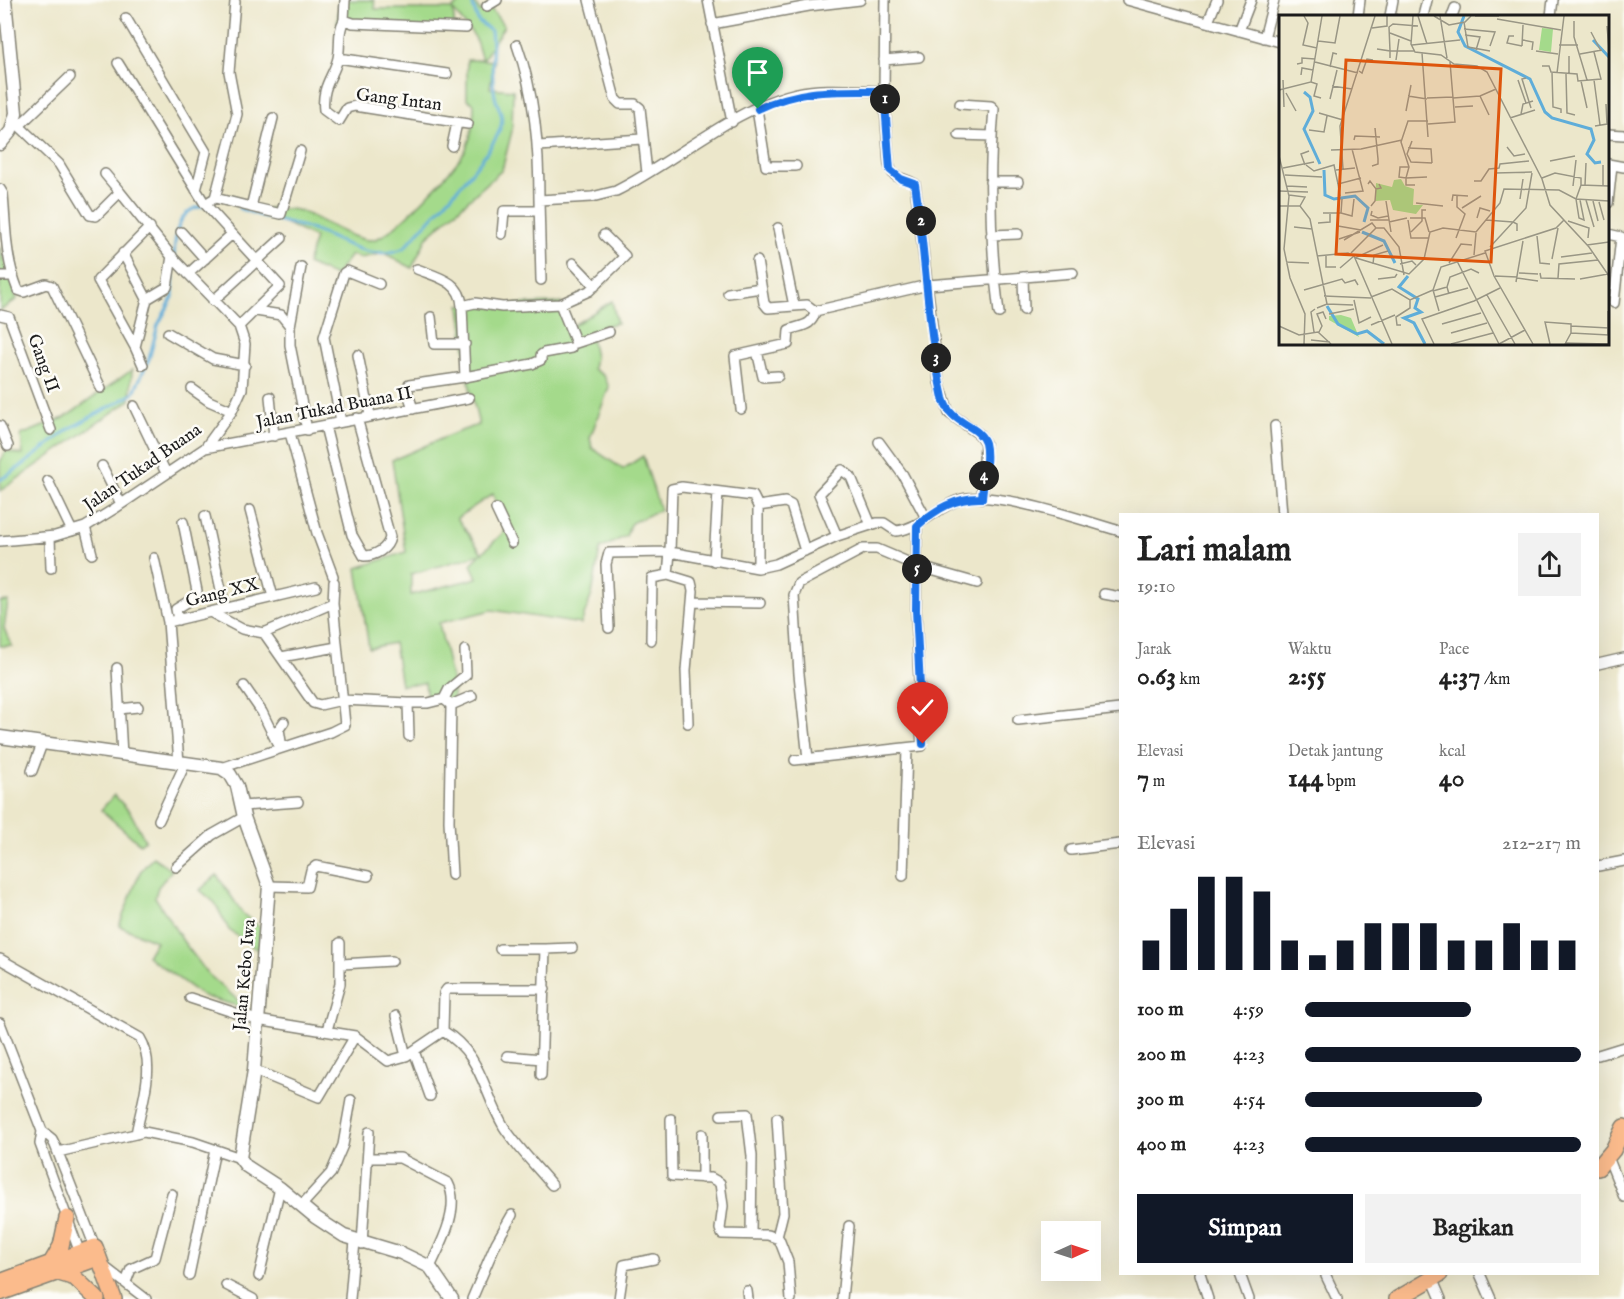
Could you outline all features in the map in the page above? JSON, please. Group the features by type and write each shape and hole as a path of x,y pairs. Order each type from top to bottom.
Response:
{"highway":[{"path":"1603,1162 1624,1127"},
{"path":"0,1293 53,1267 61,1246 67,1218"},
{"path":"0,1282 91,1257"},
{"path":"91,1257 98,1299"},
{"path":"91,1257 114,1299"},
{"path":"53,1267 75,1278 98,1299"},
{"path":"1397,1299 1436,1276"}],"street":[{"path":"5,0 17,124 59,164 88,213 96,216 120,192"},
{"name":"Gang Intan","path":"345,0 344,20 338,36 338,58 327,82 323,106 326,112 336,121 342,119 346,108 350,106 468,124"},
{"path":"487,6 497,0"},
{"path":"589,0 615,99 620,104 638,105 647,173"},
{"path":"708,0 732,122"},
{"path":"712,24 787,5 860,0"},
{"path":"885,0 884,91 888,164 897,177 915,184 936,364 946,408 952,417 979,434 985,443 982,498"},
{"path":"1127,0 1279,42"},
{"path":"1208,22 1217,0"},
{"path":"1239,31 1251,0"},
{"path":"1264,38 1274,0"},
{"path":"1358,15 1360,0"},
{"path":"1390,15 1393,0"},
{"path":"1423,15 1427,0"},
{"path":"1551,15 1553,0"},
{"path":"207,206 215,198 237,114 229,72 236,2"},
{"path":"126,18 206,152 196,190"},
{"path":"344,20 373,26 466,28"},
{"path":"518,45 530,88 539,146 541,280"},
{"path":"885,60 919,57"},
{"path":"338,58 447,74"},
{"path":"118,63 207,206 258,260 278,288"},
{"path":"0,144 17,124 70,77"},
{"path":"539,200 606,194 647,173 732,122 784,97 810,91 884,91"},
{"path":"960,104 993,107 990,182 991,236 999,313"},
{"path":"758,109 766,165 796,166"},
{"path":"251,207 273,118"},
{"path":"452,146 457,123"},
{"path":"1609,134 1624,135"},
{"path":"959,135 992,136"},
{"path":"539,146 642,139"},
{"path":"215,198 281,214 300,151"},
{"path":"1609,184 1610,165 1624,167"},
{"path":"105,174 173,258 239,326 278,288 291,279 299,278"},
{"path":"990,182 1018,182"},
{"path":"0,189 3,194 4,235 12,276 22,292 46,284 52,286 101,388"},
{"path":"502,234 502,212 539,211"},
{"path":"143,365 98,280 150,227"},
{"path":"778,228 794,306"},
{"path":"181,232 205,259"},
{"path":"188,274 232,234"},
{"path":"991,236 1018,234"},
{"path":"462,306 476,303 502,307 560,304 595,286 625,256 604,235"},
{"path":"1614,303 1622,237"},
{"path":"213,301 282,238"},
{"path":"123,253 147,299 135,347"},
{"path":"147,299 167,286 173,258"},
{"path":"757,261 761,288 768,308 807,305 815,311 928,285 1073,273"},
{"path":"573,263 595,286"},
{"path":"301,267 290,326 291,353 307,430"},
{"path":"417,268 453,284 461,297 465,376"},
{"path":"341,422 324,337 344,273 347,271 379,284"},
{"path":"0,276 12,276"},
{"path":"1023,277 1024,310"},
{"path":"728,293 761,288"},
{"path":"560,304 576,343 609,332"},
{"path":"256,311 281,315 290,326"},
{"path":"741,409 734,358 740,354 789,344 789,330 807,325 815,311"},
{"name":"Gang II","path":"0,315 9,317 51,430"},
{"path":"431,317 434,344 465,344"},
{"name":"Jalan Tukad Buana","path":"0,541 50,537 85,527 205,448 232,411 242,389 245,344 239,326"},
{"path":"168,333 213,359 245,365"},
{"path":"413,409 407,390 409,385 532,364 541,360 541,355 544,353 571,348"},
{"path":"757,351 763,377 778,376"},
{"path":"358,355 370,415"},
{"path":"192,389 209,401 232,411"},
{"path":"270,397 274,436"},
{"name":"Jalan Tukad Buana II","path":"205,448 469,398"},
{"path":"134,406 166,473"},
{"path":"325,426 352,535 364,556 370,556 384,548 390,537 357,418"},
{"path":"0,426 8,446"},
{"path":"1275,426 1282,513"},
{"path":"0,737 221,768 331,732 345,725 333,603 334,579 317,533 290,433"},
{"path":"879,442 903,475 926,518"},
{"path":"102,466 121,504"},
{"path":"837,536 819,494 842,470 851,477 871,525"},
{"path":"48,481 72,531"},
{"path":"668,575 672,489 753,496 758,506 758,568"},
{"path":"714,561 718,492"},
{"path":"609,628 606,564 609,553 670,552 758,568 776,564 837,536 871,525 884,523 896,531 917,526 932,512 959,500 982,498 1022,504 1119,531"},
{"path":"758,506 785,502 791,505 805,551"},
{"path":"496,509 512,543"},
{"path":"250,510 273,597"},
{"path":"205,516 225,608"},
{"path":"173,621 176,609 195,598 197,591 183,522"},
{"path":"795,760 907,749 919,747 923,741 916,610 917,526"},
{"path":"85,527 92,554"},
{"path":"50,537 51,568"},
{"path":"808,759 799,674 794,595 797,586 867,548 881,551 917,566 977,582"},
{"path":"154,558 173,621"},
{"path":"651,640 652,578 668,575 691,582 693,602 686,670 688,723"},
{"name":"Gang XX","path":"182,763 173,621 316,587"},
{"path":"1104,594 1119,597"},
{"path":"693,602 760,603"},
{"path":"210,612 242,629 264,633 333,603"},
{"path":"264,633 313,703 320,705 342,700 428,703 447,702 472,696"},
{"path":"281,657 337,647"},
{"path":"452,875 447,702 449,689 466,675 465,650"},
{"path":"1599,664 1624,658"},
{"path":"117,668 122,755"},
{"path":"244,686 262,712 281,747"},
{"path":"408,703 409,736"},
{"path":"119,709 138,707"},
{"path":"1018,720 1119,709"},
{"path":"281,747 278,736 284,722"},
{"path":"32,771 42,744"},
{"path":"903,876 907,749"},
{"path":"159,820 182,763"},
{"name":"Jalan Kebo Iwa","path":"221,768 234,780 269,886 254,1070 240,1158"},
{"path":"176,867 212,834 243,811 298,802"},
{"path":"1071,850 1119,844"},
{"path":"1599,866 1622,861"},
{"path":"269,886 307,887 311,870 316,866 368,876"},
{"path":"327,1030 334,1009 342,964 340,944"},
{"path":"500,949 572,948"},
{"path":"541,1075 545,989 544,949"},
{"path":"0,959 140,1038 148,1053 148,1064 136,1134"},
{"path":"342,964 392,961"},
{"path":"443,1031 444,993 447,990 545,989"},
{"path":"190,998 257,1020 355,1036 388,1061 410,1053 443,1031"},
{"path":"396,1016 429,1096"},
{"path":"0,1023 42,1131 40,1144 67,1218 91,1257 146,1299"},
{"path":"443,1031 458,1040 471,1055 504,1126 552,1185"},
{"path":"254,1070 319,1097 355,1036"},
{"path":"1599,1055 1624,1047"},
{"path":"507,1056 542,1059"},
{"path":"301,1206 331,1173 343,1145 351,1100"},
{"path":"721,1115 747,1114 752,1156 751,1234"},
{"path":"777,1118 783,1213 777,1237 785,1249 792,1299"},
{"path":"671,1119 672,1176 718,1180 723,1186 723,1217 720,1229 722,1234 777,1237"},
{"path":"42,1131 52,1138 71,1185 91,1257"},
{"path":"58,1152 136,1134 160,1131 240,1158 246,1166 280,1188 315,1217 358,1242 401,1253 430,1267 452,1299"},
{"path":"350,1299 368,1158 369,1132"},
{"path":"702,1134 702,1178"},
{"path":"189,1275 215,1150"},
{"path":"368,1158 400,1158 448,1183 451,1188 451,1211 443,1238 430,1267"},
{"path":"1603,1162 1624,1197"},
{"path":"57,1189 71,1185"},
{"path":"259,1276 280,1188"},
{"path":"126,1282 131,1269 155,1258 172,1194"},
{"path":"472,1299 495,1243 512,1215"},
{"path":"842,1299 849,1226"},
{"path":"620,1299 624,1265 654,1259"},
{"path":"1200,1275 1208,1299"},
{"path":"1239,1275 1249,1299"},
{"path":"1480,1275 1491,1299"},
{"path":"1326,1276 1337,1299"},
{"path":"1436,1276 1441,1299"},
{"path":"226,1285 253,1299"}],"green space":[{"path":"340,0 374,0 375,9 452,9 464,0 473,0 480,12 489,6 504,26 483,60 494,61 490,88 513,90 512,131 502,170 427,237 412,268 384,253 361,258 351,255 335,276 307,264 315,238 267,214 268,208 296,210 356,237 372,240 393,227 423,200 450,171 468,144 474,104 467,99 467,60 482,60 475,37 453,10 455,30 337,24"},
{"path":"0,247 17,299 0,311"},
{"path":"612,301 617,323 599,327 591,338 595,357 593,369 604,376 609,387 590,438 592,448 623,469 643,456 660,510 631,523 626,536 600,549 592,594 581,624 492,610 439,623 453,686 453,702 427,699 425,683 401,685 394,643 369,648 357,568 406,552 392,460 479,425 470,388 460,305 561,303 569,328","holes":["493,494 505,531 482,553 457,518","481,554 471,564 477,578 411,595 411,574"]},
{"path":"132,370 130,400 0,491 0,462 6,451 23,455 21,435 64,418"},
{"path":"8,601 4,629 12,646 0,646 0,602"},
{"path":"114,795 130,812 145,840 140,844 101,810"},
{"path":"153,857 172,870 158,887 155,897 183,941 208,974 248,1009 203,996 147,956 156,941 119,926 140,872"},
{"path":"217,875 243,914 261,928 259,951 229,930 215,903 200,890"}],"waterway":[{"path":"239,208 310,229 363,250 376,253 404,248 473,170 496,138 501,126 502,116 493,84 491,31 478,21 471,0"},
{"path":"174,256 179,224 188,212 204,206"},
{"path":"0,480 69,429 133,394 149,359 158,325 173,297 173,275"}],"route":[{"path":"758,109 784,97 810,91 884,91 888,164 892,174 915,184 926,260 936,364 946,408 952,417 979,434 985,443 982,498 959,500 932,512 917,526 916,610 923,744"}]}
